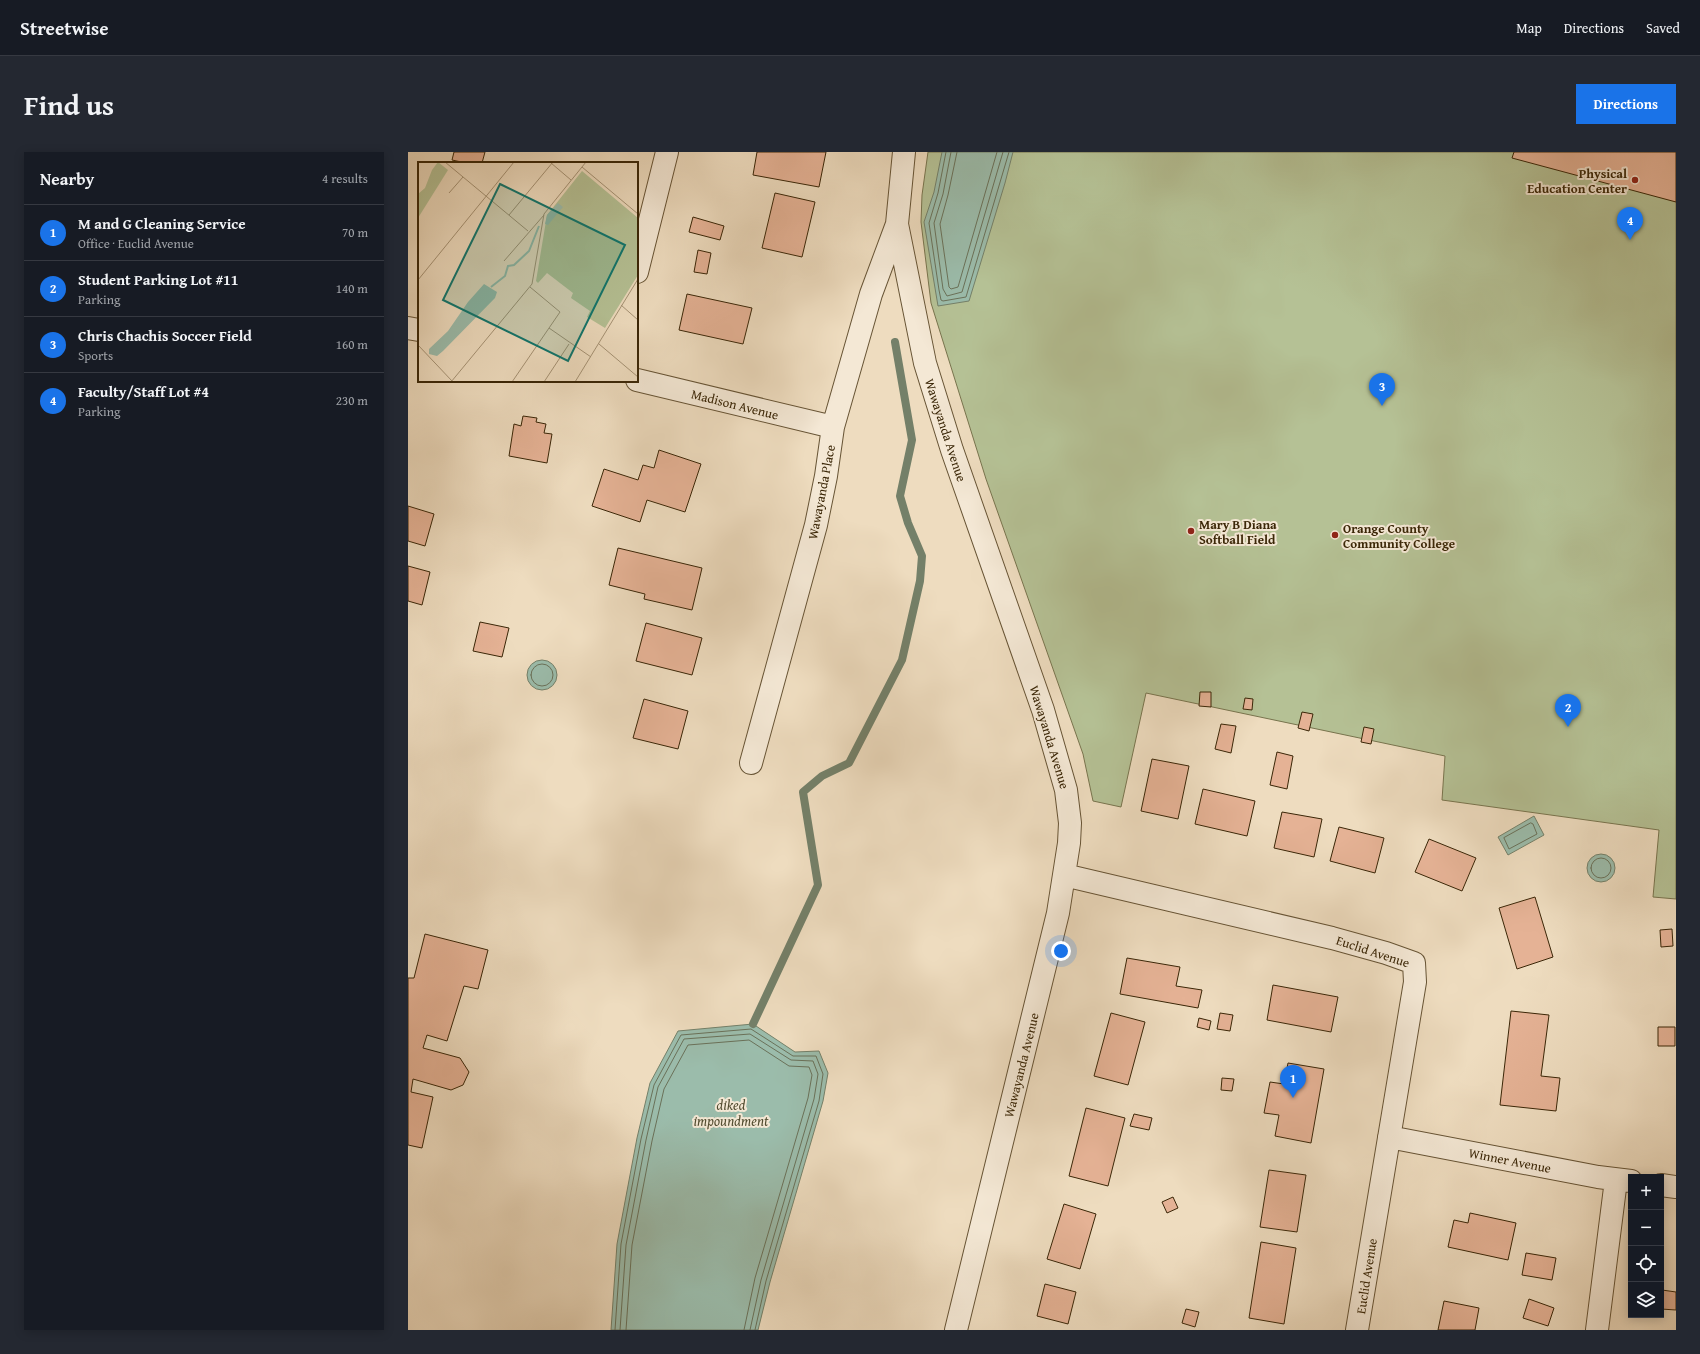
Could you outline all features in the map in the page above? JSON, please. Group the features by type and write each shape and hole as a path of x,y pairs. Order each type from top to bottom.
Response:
{"street":[{"path":"638,268 667,152"},
{"name":"Wawayanda Avenue","path":"904,152 897,224 925,363 952,450 1043,710 1064,780 1070,823 1069,843 1058,913 956,1330"},
{"name":"Wawayanda Place","path":"751,763 816,524 826,476 833,427 871,294 897,224"},
{"path":"408,328 418,330"},
{"name":"Madison Avenue","path":"638,380 833,427"},
{"name":"Euclid Avenue","path":"1064,875 1332,938 1386,953 1414,963 1414,982 1357,1330"},
{"name":"Winner Avenue","path":"1389,1137 1623,1180"},
{"path":"1597,1330 1623,1180"},
{"path":"1664,1185 1676,1187"}],"shaded area":[{"name":"Orange County Community College","path":"928,152 1676,152 1676,899 1653,897 1659,830 1442,800 1445,756 1146,693 1121,807 1093,801 1083,754 986,479 931,303 921,222 922,195"}],"water":[{"path":"942,152 1013,152 969,301 938,306 924,222 934,192"},
{"path":"542,660 548,661 556,669 556,681 548,689 542,690 536,689 528,681 527,675 528,669 536,661"},
{"path":"1534,816 1544,835 1508,855 1498,837"},
{"path":"1601,854 1611,858 1615,868 1611,878 1601,882 1591,878 1587,868 1591,858"},
{"name":"diked impoundment","path":"753,1024 795,1052 819,1051 828,1073 823,1101 770,1282 758,1330 611,1330 617,1244 637,1138 650,1083 678,1031"}],"building":[{"path":"454,152 485,152 482,162 461,162 452,160"},
{"path":"757,152 826,152 819,187 753,175"},
{"name":"Physical Education Center","path":"1514,152 1676,152 1676,202 1512,158"},
{"path":"775,193 815,202 802,257 762,248"},
{"path":"693,217 724,226 720,240 689,232"},
{"path":"698,250 711,253 707,274 694,272"},
{"path":"687,294 752,308 743,344 679,330"},
{"path":"523,416 537,418 536,422 546,424 544,433 552,434 547,463 509,456 514,424 521,426"},
{"path":"659,450 701,464 685,512 647,500 640,522 592,506 604,469 638,480 643,465 654,468"},
{"path":"408,506 434,514 425,546 408,541"},
{"path":"618,548 702,568 692,610 644,599 645,594 609,585"},
{"path":"408,566 430,572 422,605 408,601"},
{"path":"480,622 509,628 502,657 473,651"},
{"path":"646,623 702,638 692,675 636,661"},
{"path":"1200,692 1211,692 1211,707 1199,706"},
{"path":"1245,698 1253,699 1252,710 1243,709"},
{"path":"644,699 688,711 678,749 633,738"},
{"path":"1302,712 1313,714 1309,731 1298,728"},
{"path":"1221,724 1236,726 1231,753 1215,749"},
{"path":"1364,727 1374,729 1371,744 1361,742"},
{"path":"1277,752 1293,756 1287,789 1270,785"},
{"path":"1152,759 1189,766 1178,819 1141,811"},
{"path":"1203,789 1255,801 1247,836 1195,824"},
{"path":"1282,812 1322,819 1314,857 1274,848"},
{"path":"1339,827 1384,838 1375,873 1330,861"},
{"path":"1429,839 1476,858 1462,891 1415,872"},
{"path":"1535,897 1553,957 1517,969 1499,908"},
{"path":"1672,929 1673,946 1661,947 1660,930"},
{"path":"425,934 488,950 478,989 464,986 447,1041 427,1035 423,1048 460,1058 469,1072 463,1085 451,1090 413,1079 411,1092 433,1097 422,1148 408,1145 408,978 414,978"},
{"path":"1127,958 1180,967 1176,986 1202,990 1198,1008 1120,994"},
{"path":"1273,985 1338,997 1331,1032 1267,1020"},
{"path":"1511,1011 1549,1015 1541,1076 1560,1078 1556,1111 1500,1105"},
{"path":"1111,1013 1145,1022 1128,1085 1094,1076"},
{"path":"1220,1013 1233,1015 1230,1031 1217,1029"},
{"path":"1199,1018 1211,1021 1209,1030 1197,1027"},
{"path":"1658,1027 1675,1027 1675,1046 1658,1046"},
{"path":"1288,1063 1324,1069 1311,1143 1275,1136 1279,1115 1264,1113 1270,1082 1284,1084"},
{"path":"1222,1078 1234,1079 1232,1091 1221,1090"},
{"path":"1086,1108 1125,1118 1108,1186 1069,1176"},
{"path":"1134,1114 1152,1118 1149,1130 1130,1126"},
{"path":"1269,1170 1306,1175 1297,1232 1260,1227"},
{"path":"1173,1197 1178,1208 1167,1213 1162,1202"},
{"path":"1064,1204 1096,1214 1080,1269 1047,1259"},
{"path":"1470,1213 1516,1223 1508,1260 1448,1247 1454,1220 1468,1223"},
{"path":"1261,1242 1296,1248 1284,1324 1249,1318"},
{"path":"1526,1253 1556,1258 1552,1280 1522,1275"},
{"path":"1045,1284 1076,1292 1068,1324 1037,1316"},
{"path":"1664,1290 1676,1292 1676,1310 1664,1309"},
{"path":"1529,1299 1554,1308 1548,1326 1523,1318"},
{"path":"1444,1301 1479,1308 1475,1330 1438,1330"},
{"path":"1186,1309 1199,1312 1195,1327 1182,1323"}],"waterway":[{"path":"753,1024 818,885 803,792 822,776 849,763 902,660 920,581 922,556 908,523 900,496 912,440 895,342"}],"place":[{"name":"Physical Education Center","path":"1635,180"},
{"name":"Faculty/Staff Lot #4","path":"1630,240"},
{"name":"Chris Chachis Soccer Field","path":"1382,406"},
{"name":"Mary B Diana Softball Field","path":"1191,531"},
{"name":"Orange County Community College","path":"1335,535"},
{"name":"Student Parking Lot #11","path":"1568,727"},
{"name":"M and G Cleaning Service","path":"1293,1098"}]}
